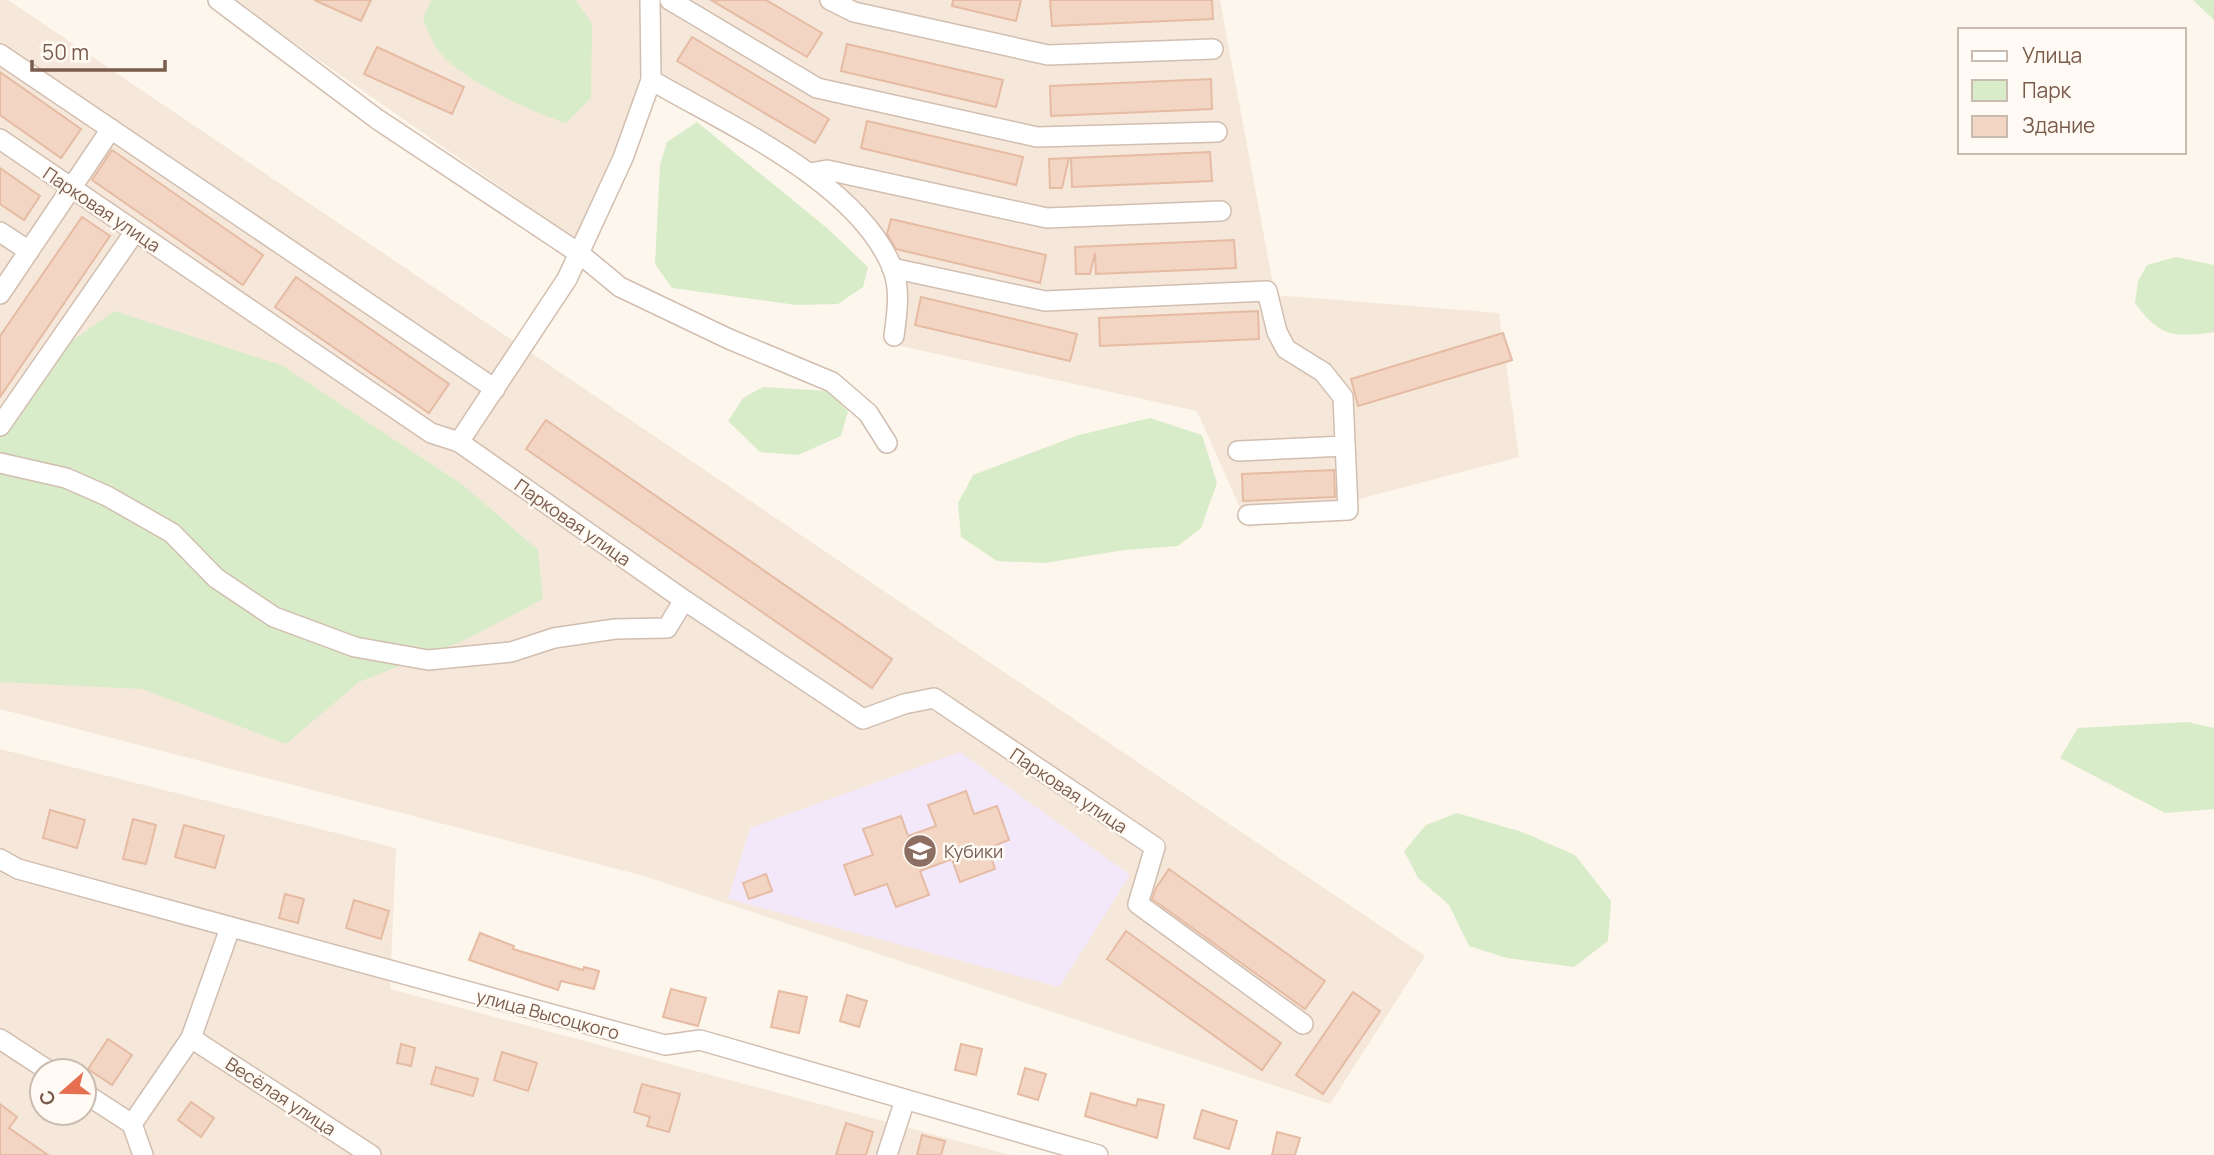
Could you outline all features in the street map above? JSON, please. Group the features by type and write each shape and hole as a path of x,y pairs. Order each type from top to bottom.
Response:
{"street":[{"path":"218,0 377,119 580,254 620,287 729,339 832,382 868,413 887,443"},
{"path":"459,442 580,254 623,158 651,80 650,0"},
{"path":"670,0 817,88 1037,137 1217,132"},
{"path":"830,0 854,12 1048,55 1213,49"},
{"path":"0,54 495,389"},
{"path":"651,80 810,173 849,205 892,268 898,298 894,336"},
{"path":"0,294 111,129"},
{"name":"Парковая улица","path":"0,139 430,433 459,442 684,600 863,719 904,704 934,698 1155,847 1138,904 1303,1024"},
{"path":"810,173 827,170 1047,218 1221,211"},
{"path":"0,232 29,251"},
{"path":"0,426 134,233"},
{"path":"892,268 1045,301 1267,291 1277,332 1286,349 1324,372 1343,397 1348,510 1248,515"},
{"path":"1238,451 1345,446"},
{"path":"0,463 66,478 107,496 172,533 216,578 274,617 355,647 428,660 511,653 554,638 615,629 667,628 684,600"},
{"name":"улица Высоцкого","path":"0,859 18,869 664,1045 700,1040 1098,1155"},
{"path":"132,1124 191,1038 230,928"},
{"name":"Весёлая улица","path":"191,1038 371,1155"},
{"path":"0,1040 28,1057"},
{"path":"887,1155 905,1100"},
{"path":"98,1102 132,1124 143,1155"}],"shaded area":[{"path":"0,0 8,0 1425,956 1330,1104 644,876 0,709"},
{"path":"233,0 641,0 643,68 633,112 576,240"},
{"path":"657,0 1220,0 1275,295 1499,313 1519,457 1249,528 1197,411 896,345 902,298 871,226 656,74"},
{"path":"0,749 396,848 390,989 1010,1155 0,1155"},
{"name":"Кубики","path":"960,752 1130,875 1059,987 728,899 750,828"}],"green space":[{"path":"431,0 576,0 592,24 591,98 566,123 537,112 477,82 451,64 434,43 423,18"},
{"path":"2193,0 2214,0 2214,20"},
{"path":"697,122 827,228 868,267 863,287 838,304 796,305 672,288 655,264 660,165 667,142"},
{"path":"2176,257 2214,265 2214,332 2188,335 2168,332 2152,323 2135,303 2138,281 2147,265"},
{"path":"114,311 281,365 463,485 538,550 543,599 465,640 359,682 286,744 142,689 0,682 0,428 26,374"},
{"path":"763,387 827,391 848,411 841,436 798,455 760,452 728,421 743,398"},
{"path":"1150,418 1202,435 1217,483 1201,528 1178,546 1124,550 1045,563 997,561 961,537 958,503 973,475 1079,435"},
{"path":"2188,722 2214,728 2214,809 2165,813 2060,758 2078,728"},
{"path":"1457,813 1522,832 1575,855 1611,901 1608,941 1574,967 1507,958 1469,946 1449,905 1418,878 1404,851 1426,825"}],"building":[{"path":"314,0 371,0 361,21"},
{"path":"711,0 766,0 822,33 807,57"},
{"path":"953,0 1021,0 1016,21 952,6"},
{"path":"1050,0 1212,0 1213,19 1052,26"},
{"path":"692,37 829,119 815,143 677,61"},
{"path":"847,44 1003,80 996,107 841,71"},
{"path":"377,47 464,87 452,114 364,74"},
{"path":"0,72 81,129 61,158 0,115"},
{"path":"1211,79 1212,109 1051,116 1050,86"},
{"path":"867,121 1023,157 1016,185 861,148"},
{"path":"112,150 263,255 243,285 92,180"},
{"path":"1210,152 1212,181 1072,187 1071,158"},
{"path":"1069,158 1062,188 1050,188 1049,159"},
{"path":"0,168 40,196 24,220 0,204"},
{"path":"82,217 110,236 0,397 0,336"},
{"path":"891,219 1046,255 1040,283 896,249 887,234"},
{"path":"1234,240 1236,268 1096,274 1095,253 1090,274 1076,274 1075,247"},
{"path":"296,277 449,384 429,413 275,307"},
{"path":"921,297 1077,334 1070,361 915,325"},
{"path":"1258,311 1259,339 1100,346 1099,318"},
{"path":"1503,333 1512,360 1358,406 1351,379"},
{"path":"546,420 892,659 872,688 526,449"},
{"path":"1334,470 1335,497 1243,501 1242,474"},
{"path":"966,791 974,814 997,806 1009,840 988,848 995,869 960,882 952,859 920,871 929,895 896,907 887,884 855,895 844,865 873,855 863,829 901,816 908,836 936,826 928,805"},
{"path":"50,810 85,820 77,848 43,838"},
{"path":"133,819 156,825 146,864 123,859"},
{"path":"184,825 224,836 215,868 175,857"},
{"path":"1169,869 1325,981 1305,1009 1152,899"},
{"path":"766,874 772,891 749,899 743,883"},
{"path":"285,894 304,899 298,923 279,918"},
{"path":"354,900 389,911 381,939 346,928"},
{"path":"1126,931 1281,1043 1262,1070 1107,959"},
{"path":"480,933 514,946 513,949 583,970 584,967 599,971 594,989 561,981 558,990 469,960"},
{"path":"671,989 706,998 698,1026 663,1017"},
{"path":"779,991 807,997 799,1033 771,1027"},
{"path":"1353,992 1380,1011 1323,1094 1296,1075"},
{"path":"847,995 867,1001 859,1027 840,1021"},
{"path":"108,1039 132,1055 112,1085 98,1076 96,1057"},
{"path":"401,1044 415,1048 411,1066 397,1063"},
{"path":"961,1044 982,1049 976,1075 955,1070"},
{"path":"502,1052 537,1063 528,1091 494,1080"},
{"path":"436,1067 478,1079 473,1096 431,1084"},
{"path":"1025,1068 1046,1074 1038,1100 1018,1094"},
{"path":"642,1084 680,1094 669,1132 647,1126 650,1117 634,1112"},
{"path":"1091,1093 1136,1106 1138,1099 1164,1105 1157,1138 1085,1116"},
{"path":"191,1102 214,1118 201,1137 178,1120"},
{"path":"0,1104 17,1117 9,1128 48,1155 0,1155"},
{"path":"1202,1110 1237,1121 1229,1149 1194,1138"},
{"path":"846,1123 873,1132 866,1155 836,1155"},
{"path":"1277,1132 1300,1138 1295,1155 1272,1155"},
{"path":"922,1135 945,1141 941,1155 917,1155"}],"place":[{"name":"Кубики","path":"920,851"}]}
